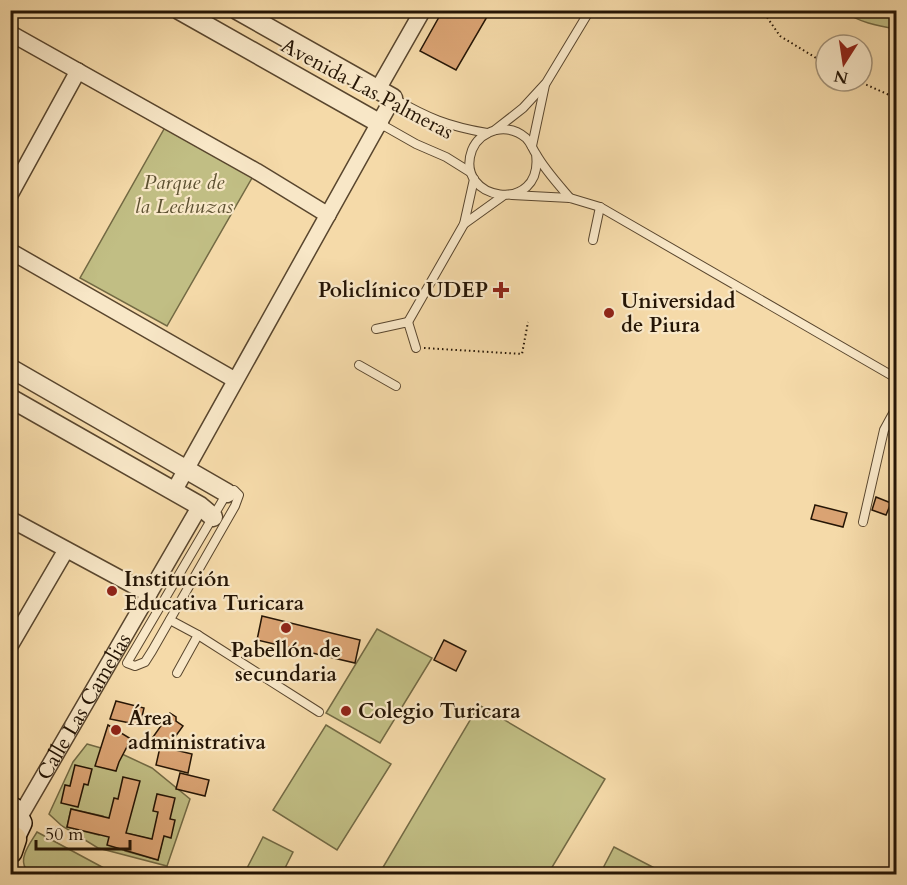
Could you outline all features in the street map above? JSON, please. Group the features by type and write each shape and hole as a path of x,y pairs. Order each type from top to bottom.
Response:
{"street":[{"name":"Avenida Las Palmeras","path":"179,10 379,123"},
{"name":"Avenida Las Palmeras","path":"237,10 386,94"},
{"path":"174,491 379,123 386,94 423,10"},
{"path":"10,33 256,171 328,215"},
{"path":"10,195 78,71"},
{"path":"10,251 235,380"},
{"path":"10,368 227,493"},
{"path":"10,398 174,491 206,512"},
{"name":"Calle Las Camelias","path":"13,832 149,594 206,512"},
{"path":"10,519 149,594"},
{"path":"10,646 66,550"}],"lane":[{"path":"376,330 408,322 464,224 472,175 471,154 480,139 523,108 546,83 590,10"},
{"path":"464,224 508,195 527,186 532,179 537,163 534,150 546,83"},
{"name":"Avenida Las Palmeras","path":"386,94 439,122 491,132"},
{"name":"Avenida Las Palmeras","path":"379,123 416,144 446,157 472,175"},
{"path":"491,132 512,130 520,134 570,198"},
{"path":"472,175 487,191 508,195 570,198 600,207 897,378"},
{"path":"593,240 600,207"},
{"path":"408,322 416,348"},
{"path":"359,365 396,386"},
{"path":"863,522 884,430 897,408"},
{"path":"234,490 239,495 235,506 170,620 145,662 135,666 127,663 206,512 227,493 234,490"},
{"path":"170,620 198,635 319,712"},
{"path":"177,673 198,635"}],"path":[{"path":"762,10 780,36 814,57"},
{"path":"874,88 897,98"},
{"path":"416,348 522,354 528,322"}],"green space":[{"path":"843,11 879,11 896,14 896,29 862,21"},
{"name":"Parque de la Lechuzas","path":"168,122 256,171 167,326 80,278"},
{"path":"377,629 432,658 380,743 326,713"},
{"path":"479,705 605,779 548,874 379,874"},
{"path":"326,725 391,764 337,850 273,810"},
{"path":"87,744 122,754 152,768 190,799 167,866 98,848 62,826 49,814 73,762","holes":["71,809 103,816 99,835 67,827","130,834 162,842 158,860 125,851"]},
{"path":"37,832 115,874 49,874 26,869 24,855"},
{"path":"263,837 293,852 282,874 244,874"},
{"path":"614,847 666,874 600,874"}],"building":[{"path":"443,10 491,10 456,70 420,51"},
{"path":"876,497 891,503 886,515 872,510"},
{"path":"815,505 847,513 843,527 811,519"},
{"name":"Pabellón de secundaria","path":"262,616 360,640 355,663 257,640"},
{"path":"444,640 466,651 456,671 434,660"},
{"path":"116,701 144,708 140,725 110,719"},
{"path":"170,713 183,726 167,748 192,754 188,773 156,765 161,743 153,737"},
{"path":"108,725 131,739 116,771 95,766"},
{"path":"75,765 92,769 88,785 84,784 78,807 61,803 65,785 70,786"},
{"path":"180,773 209,780 205,796 176,789"},
{"path":"123,777 140,781 126,833 152,839 158,812 153,811 157,794 175,798 170,819 175,820 171,838 164,836 158,860 107,845 109,837 67,827 71,809 109,818 114,798 118,799"}],"place":[{"name":"Policlínico UDEP","path":"501,290"},
{"name":"Universidad de Piura","path":"609,313"},
{"name":"Institución Educativa Turicara","path":"112,591"},
{"name":"Pabellón de secundaria","path":"286,628"},
{"name":"Colegio Turicara","path":"346,711"},
{"name":"Área administrativa","path":"116,730"}]}
